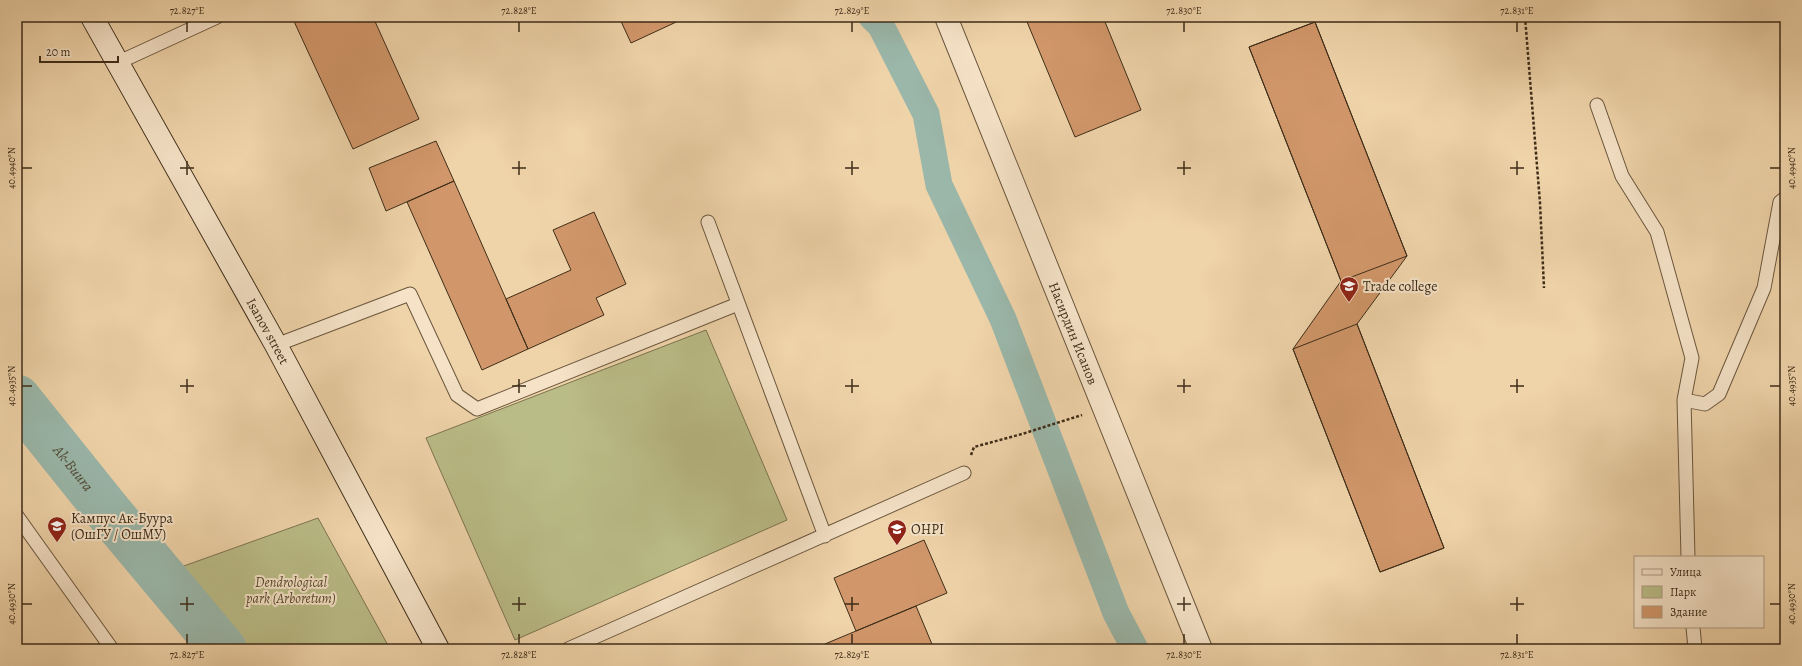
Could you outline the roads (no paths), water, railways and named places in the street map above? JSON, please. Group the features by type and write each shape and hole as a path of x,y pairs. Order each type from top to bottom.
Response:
{"main road":[{"name":"Isanov street","path":"92,17 276,345 438,649"},
{"name":"Насирдин Исанов","path":"946,17 1202,649"}],"lane":[{"path":"117,63 216,17"},
{"path":"1597,105 1622,176 1657,232 1692,358 1684,400 1688,556"},
{"path":"1684,400 1705,404 1719,394 1764,288 1780,202 1785,198"},
{"path":"708,222 824,536"},
{"path":"276,345 410,294 457,395 476,409 738,304"},
{"path":"568,649 964,473"},
{"path":"17,516 112,649"},
{"path":"1693,628 1695,649"}],"waterway":[{"path":"872,17 881,26 926,114 939,185 1003,319 1116,613 1135,649"},
{"name":"Ak-Buura","path":"17,398 106,509 223,649"}],"place":[{"name":"Trade college","path":"1349,303"},
{"name":"Кампус Ак-Буура (ОшГУ / ОшМУ)","path":"57,543"},
{"name":"OHPI","path":"897,546"}],"park label":[{"name":"Dendrological park (Arboretum)","path":"291,590"}]}
